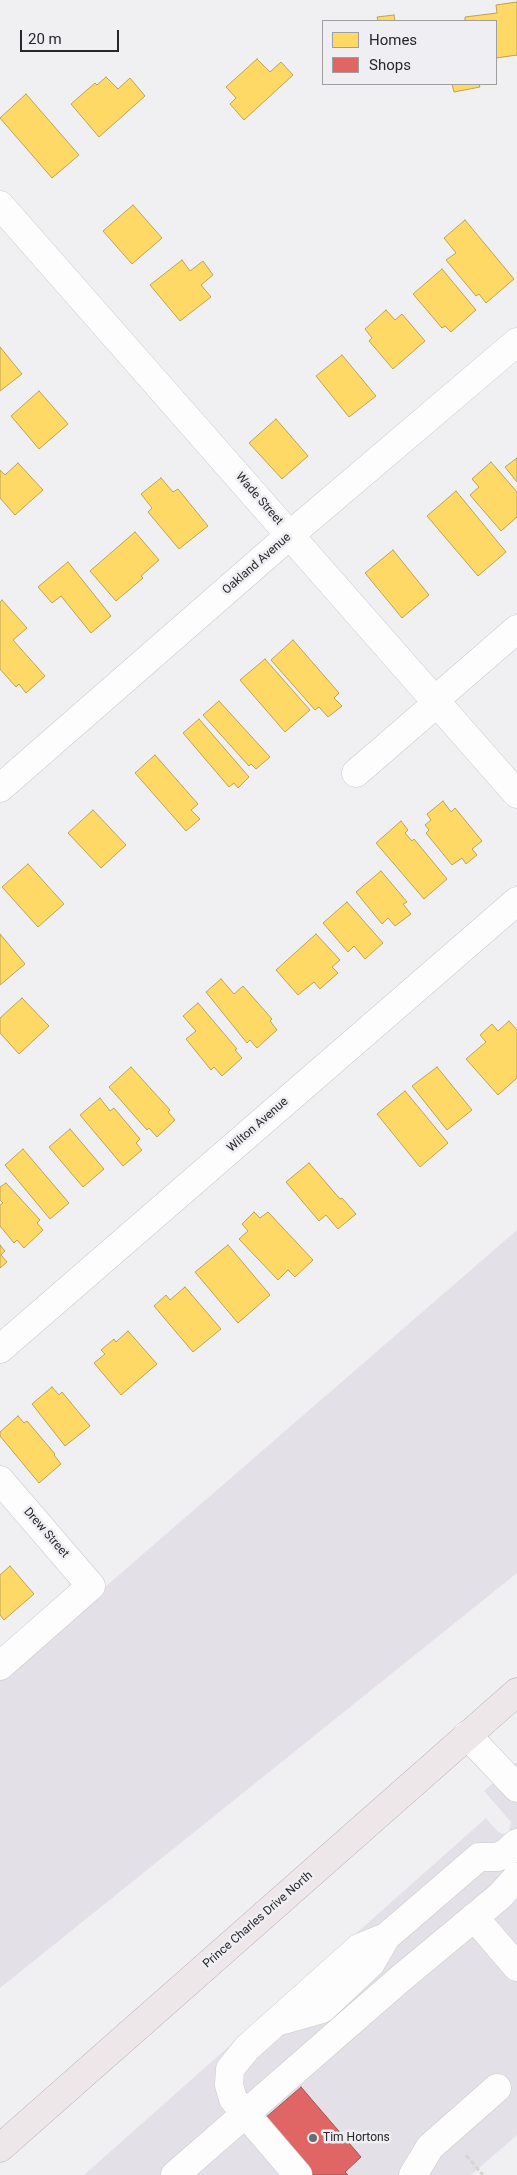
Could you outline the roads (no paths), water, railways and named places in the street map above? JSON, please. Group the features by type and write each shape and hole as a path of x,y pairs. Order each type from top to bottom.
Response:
{"main road":[{"name":"Prince Charles Drive North","path":"0,2148 517,1692"}],"street":[{"name":"Wade Street","path":"3,214 290,535 517,794"},
{"name":"Oakland Avenue","path":"0,788 290,535 517,342"},
{"path":"356,773 517,629"},
{"name":"Wilton Avenue","path":"0,1349 517,901"},
{"name":"Drew Street","path":"0,1480 91,1586 0,1666"},
{"path":"468,1734 517,1788"},
{"path":"298,2175 234,2099 229,2086 230,2069 247,2048 359,1948 386,1937 479,1857 498,1857 508,1852 517,1844"},
{"path":"175,2175 500,1896 517,1877"},
{"path":"474,1917 517,1967"},
{"path":"412,2175 430,2147 497,2088"}],"place":[{"name":"Tim Hortons","path":"313,2138"}]}
